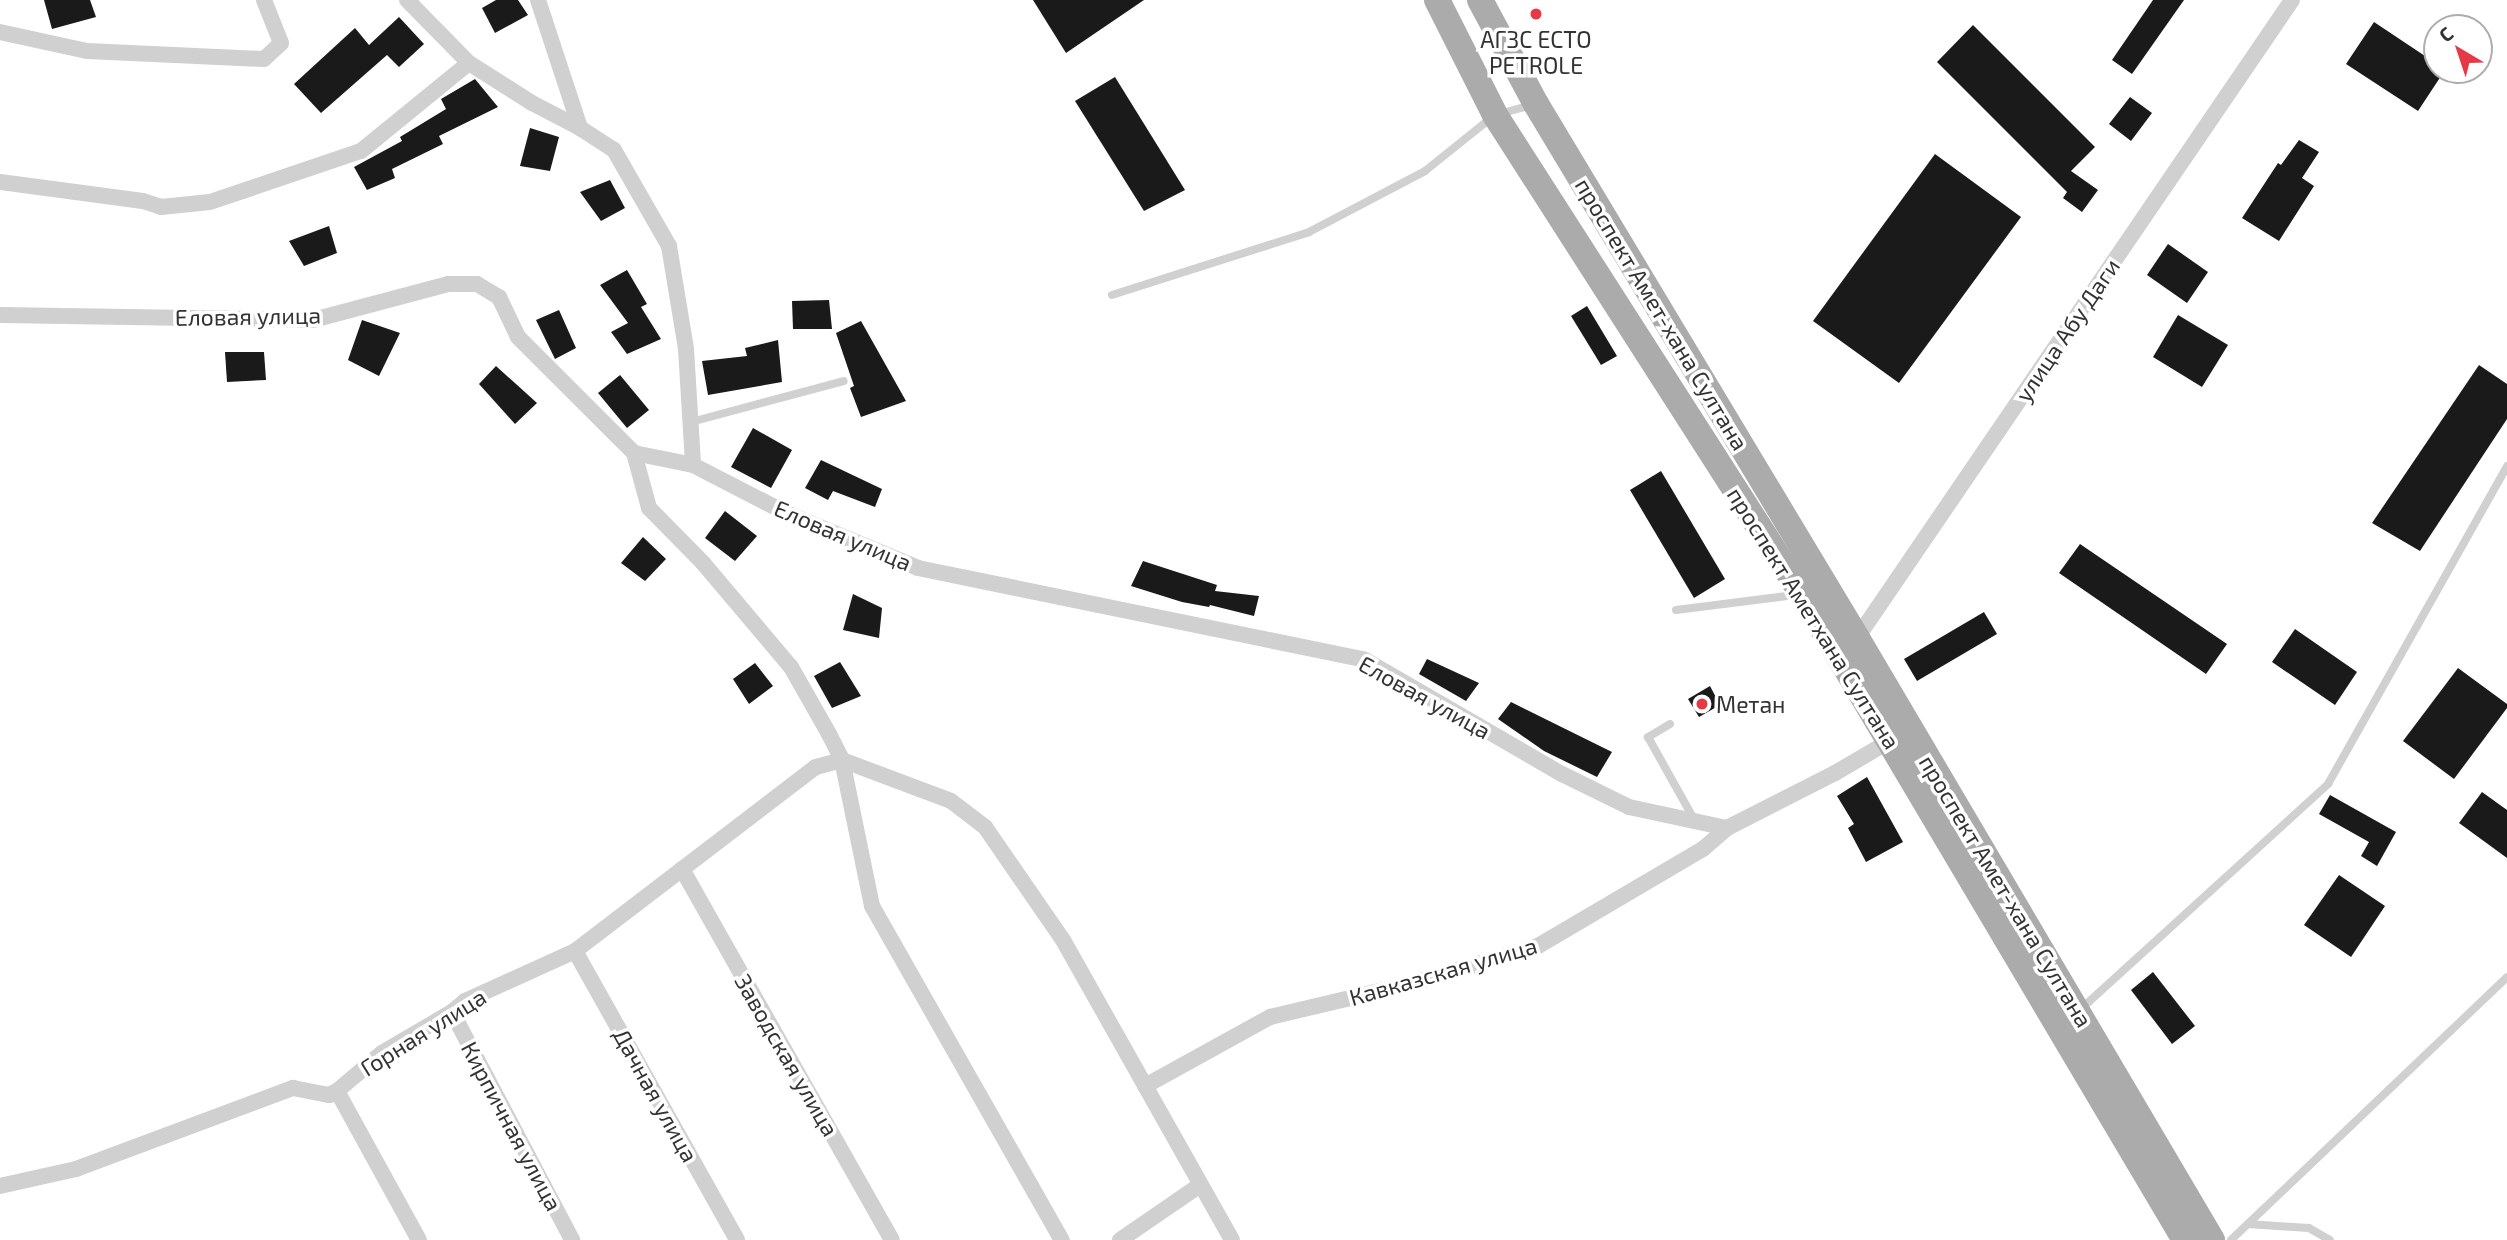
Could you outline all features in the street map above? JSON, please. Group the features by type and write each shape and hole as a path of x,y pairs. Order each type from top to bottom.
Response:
{"main road":[{"name":"проспект Аметхана Султана","path":"1437,0 1495,115 1802,594 1845,642"},
{"name":"проспект Амет-хана Султана","path":"1480,0 1536,104 1830,592 1845,642 2065,1014 2213,1240"},
{"path":"2065,1014 2185,1240"}],"street":[{"path":"0,32 87,51 264,59 281,43 264,0"},
{"path":"407,0 469,63 614,150 669,246 687,349 694,465"},
{"path":"538,0 580,128"},
{"name":"улица Абу Даги","path":"1845,642 2292,0"},
{"path":"0,183 143,201 161,207 210,202 361,150 469,63"},
{"name":"Еловая улица","path":"0,315 313,320 448,284 477,284 499,297 518,337 634,453 694,465 786,513 918,568 1365,660 1573,780 1629,807 1727,828"},
{"path":"634,453 649,508 703,563 791,667 842,760 872,906 1062,1240"},
{"name":"Кавказская улица","path":"1145,1086 1270,1017 1410,984 1538,946 1703,849 1727,828 1835,773 1901,735"},
{"path":"842,760 951,801 985,828 1063,940 1232,1240"},
{"name":"Горная улица","path":"0,1186 76,1168 293,1088 329,1095 337,1091 382,1053 452,1012 465,1001 576,951 816,767 842,760"},
{"name":"Заводская улица","path":"682,869 892,1240"},
{"name":"Дачная улица","path":"576,951 737,1240"},
{"name":"Кирпичная улица","path":"452,1012 572,1240"},
{"path":"337,1091 419,1240"},
{"path":"1120,1240 1200,1185"}],"lane":[{"path":"1112,295 1309,232 1425,171 1495,115 1536,104"},
{"path":"691,422 844,382"},
{"path":"2065,1014 2328,784 2507,466"},
{"path":"1676,610 1830,592"},
{"path":"1670,724 1648,737 1695,821"},
{"path":"2231,1240 2507,977"},
{"path":"2248,1224 2309,1228 2330,1240"}],"building":[{"path":"44,0 90,0 96,17 52,29"},
{"path":"496,0 518,0 528,15 495,33 482,8"},
{"path":"1033,0 1144,0 1066,53"},
{"path":"2153,0 2184,0 2132,74 2112,60"},
{"path":"399,17 424,44 399,67 387,55 321,113 294,84 355,28 369,45"},
{"path":"2374,22 2423,55 2423,84 2436,84 2418,111 2346,64"},
{"path":"1973,25 2095,147 2071,171 2098,190 2082,212 2063,198 2067,192 1937,62"},
{"path":"1115,77 1185,190 1144,211 1075,101"},
{"path":"475,79 498,107 439,136 443,144 392,169 395,178 367,190 354,167 402,141 400,137 446,109 441,99"},
{"path":"2130,97 2152,113 2131,141 2109,124"},
{"path":"530,128 559,137 550,171 520,166"},
{"path":"2299,140 2319,152 2302,178 2314,186 2279,241 2242,218 2278,163 2281,165"},
{"path":"1935,154 2021,217 1899,383 1813,321"},
{"path":"610,180 625,208 601,221 580,192"},
{"path":"329,226 337,253 304,266 289,241"},
{"path":"2168,244 2208,272 2187,303 2147,275"},
{"path":"627,270 647,304 641,307 661,339 627,354 611,332 628,323 600,285"},
{"path":"829,300 832,329 793,329 792,301"},
{"path":"1587,306 1617,356 1601,365 1571,316"},
{"path":"559,310 576,348 555,359 536,320"},
{"path":"2178,315 2228,345 2202,387 2153,357"},
{"path":"362,320 400,333 379,376 348,360"},
{"path":"861,321 906,401 861,417 850,388 854,386 836,333"},
{"path":"778,340 782,382 708,395 702,361 747,356 745,348"},
{"path":"225,352 264,352 266,380 227,382"},
{"path":"2479,365 2507,384 2507,419 2420,551 2372,523"},
{"path":"496,366 537,403 515,424 479,384"},
{"path":"620,375 649,410 627,428 598,393"},
{"path":"753,428 792,450 771,488 731,467"},
{"path":"821,460 882,489 875,507 833,491 828,500 805,488"},
{"path":"1661,471 1725,579 1694,598 1630,490"},
{"path":"725,511 757,536 735,561 705,538"},
{"path":"643,537 666,559 645,581 621,563"},
{"path":"2080,544 2227,644 2206,674 2059,573"},
{"path":"1143,561 1217,585 1215,591 1259,596 1254,616 1210,605 1182,602 1131,586"},
{"path":"853,594 882,608 879,638 843,630"},
{"path":"1984,612 1997,634 1917,681 1904,659"},
{"path":"2295,629 2357,672 2335,705 2272,662"},
{"path":"1427,659 1479,683 1466,701 1419,674"},
{"path":"840,662 861,696 832,708 814,676"},
{"path":"755,663 773,686 749,704 733,679"},
{"path":"2458,668 2507,704 2507,708 2454,779 2403,741"},
{"path":"1710,686 1720,705 1699,717 1688,699"},
{"path":"1511,702 1612,752 1597,777 1544,751 1498,719"},
{"path":"1867,777 1903,842 1866,862 1848,828 1854,824 1837,796"},
{"path":"2482,792 2507,810 2507,858 2459,823"},
{"path":"2330,795 2396,832 2377,866 2361,856 2369,842 2319,814"},
{"path":"2339,875 2385,906 2351,957 2304,925"},
{"path":"2153,972 2195,1026 2172,1044 2131,990"}],"place":[{"name":"АГЗС ECTO PETROLE","path":"1536,14"},
{"name":"Метан","path":"1702,704"}]}
